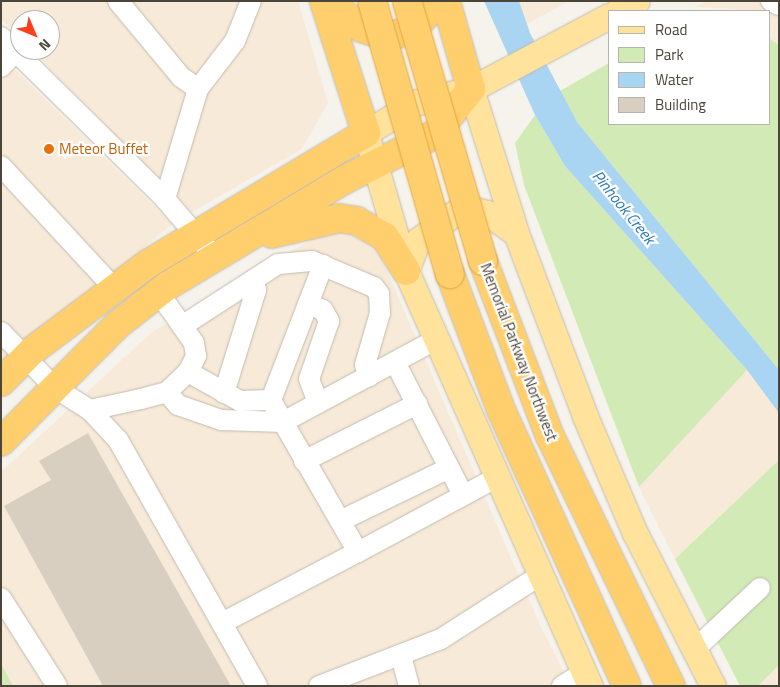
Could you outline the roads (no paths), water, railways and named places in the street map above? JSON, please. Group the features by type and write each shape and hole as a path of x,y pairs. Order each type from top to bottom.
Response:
{"highway":[{"path":"1,382 26,357 115,289 194,233 366,133 324,1"},
{"path":"330,1 361,28 388,37 413,29 431,10 433,1"},
{"path":"372,1 450,274 502,412 628,686"},
{"name":"Memorial Parkway Northwest","path":"408,1 483,261 550,436 671,686"},
{"path":"1,442 116,326 159,293 213,255 435,134 472,89 446,1"},
{"path":"238,241 339,218 357,221 385,237 406,271"}],"main road":[{"path":"620,10 637,1"},
{"path":"587,679 434,340 406,271 377,164 366,133 414,103 472,89 608,17"},
{"path":"472,89 516,233 634,533 713,686"},
{"path":"406,271 418,240 462,207 487,212 516,233"}],"street":[{"path":"118,1 181,77 198,89"},
{"path":"165,199 198,89 235,41 251,1"},
{"path":"771,1 779,5"},
{"path":"1,37 10,46"},
{"path":"1,67 10,58"},
{"path":"24,60 165,199 213,255"},
{"path":"1,166 115,289"},
{"path":"182,326 253,280 289,261 323,265 374,287 379,294 380,312 365,359 369,376"},
{"path":"323,265 271,400 304,461 358,552"},
{"path":"224,393 256,290 253,280"},
{"path":"90,410 167,392 188,372 196,356 194,343 159,293"},
{"path":"308,304 323,310 329,321 309,379 318,403"},
{"path":"1,332 55,388 90,410 118,440 257,686"},
{"path":"167,392 178,405 221,420 283,422 434,340"},
{"path":"395,362 462,495"},
{"path":"188,372 224,393 256,404 271,400"},
{"path":"304,461 417,404"},
{"path":"340,522 448,468"},
{"path":"222,623 496,478"},
{"path":"319,686 441,639 539,576"},
{"path":"695,649 760,588"},
{"path":"1,598 57,686"},
{"path":"401,656 409,686"},
{"path":"562,686 587,679"}],"water":[{"name":"Pinhook Creek","path":"484,1 519,1 530,33 577,122 779,370 779,413 747,370 565,166 535,115"}],"place":[{"name":"Meteor Buffet","path":"49,149"}]}
